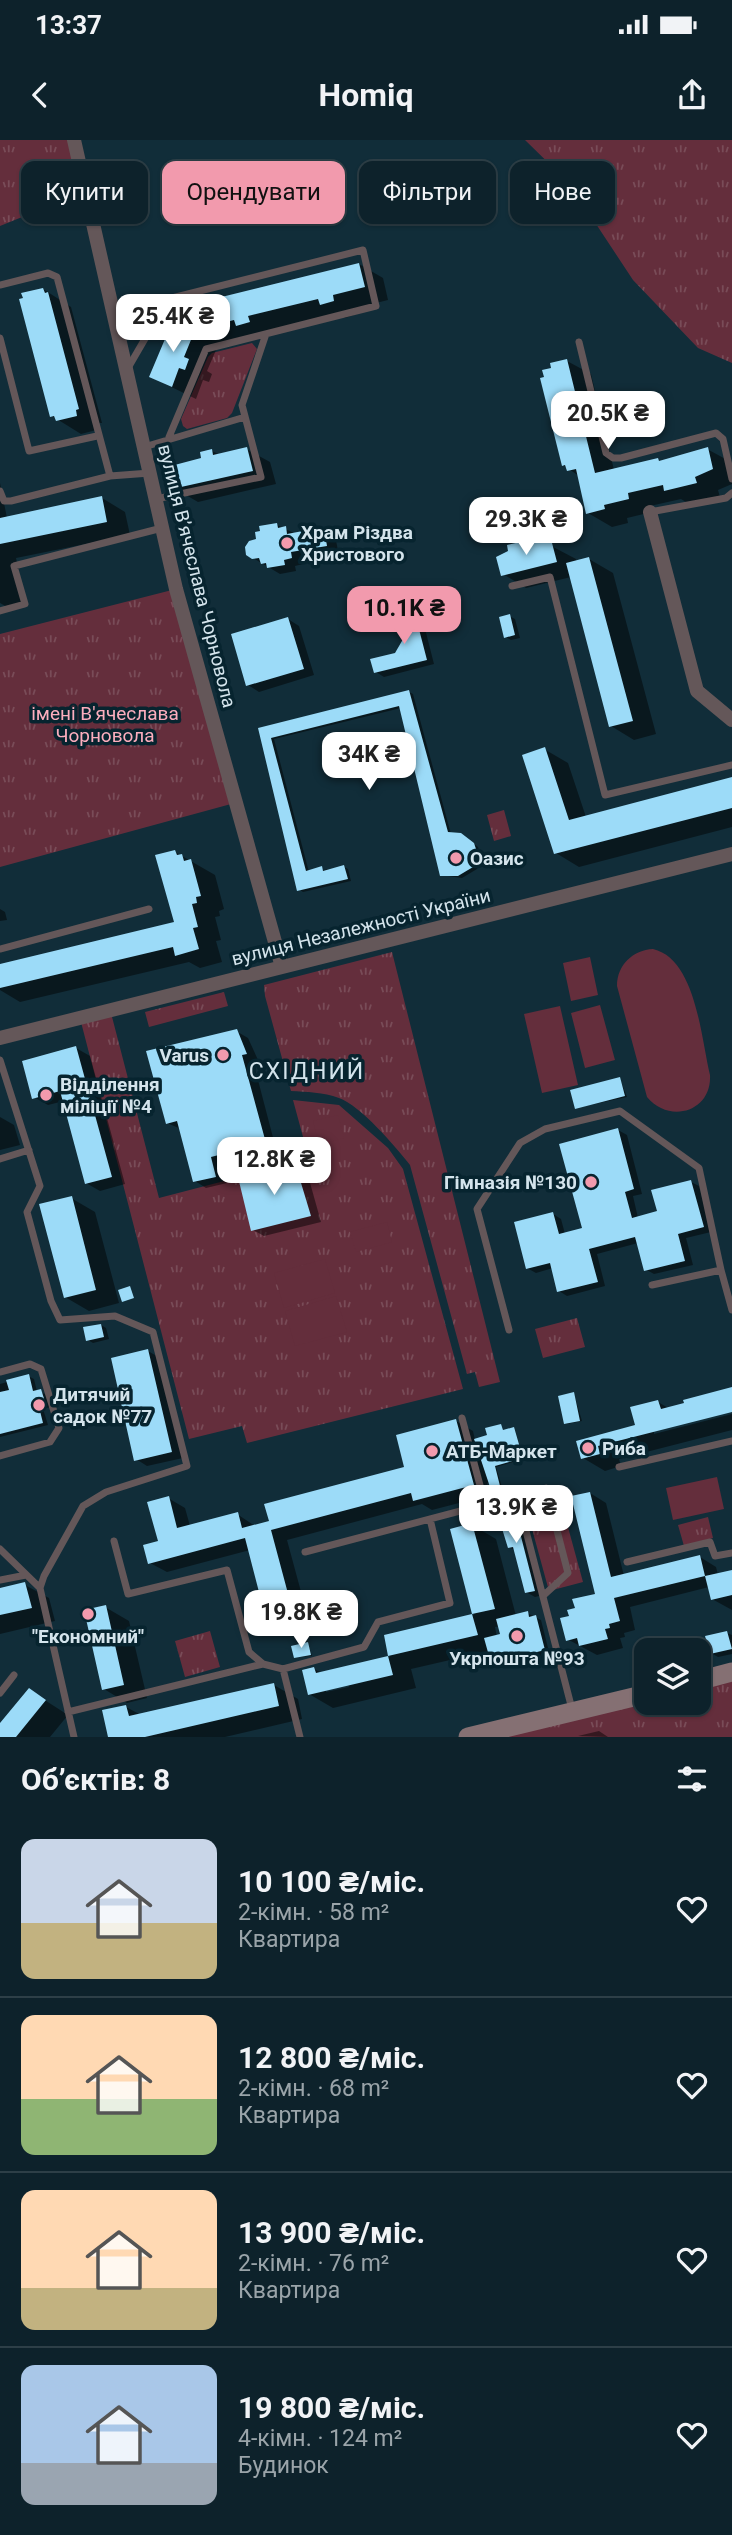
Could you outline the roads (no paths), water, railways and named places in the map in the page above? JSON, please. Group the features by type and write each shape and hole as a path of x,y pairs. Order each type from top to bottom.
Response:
{"street":[{"name":"вулиця Вʼячеслава Чорновола","path":"74,140 176,590 282,967"},
{"path":"650,512 697,691 732,720"},
{"name":"вулиця Незалежності України","path":"0,1038 732,854"},
{"path":"711,1678 732,1672"},
{"path":"468,1737 634,1697"}],"lane":[{"path":"127,370 168,299 363,250 376,306 206,349 169,437"},
{"path":"0,285 48,273 57,276 97,436 110,476"},
{"path":"156,499 261,477 242,405 266,334"},
{"path":"0,338 29,452 97,436"},
{"path":"579,342 606,453 613,458 621,458 716,433 723,439 732,479"},
{"path":"144,447 169,437 245,417"},
{"path":"0,491 4,500 11,501 110,476 150,473"},
{"path":"650,512 726,498 732,493"},
{"path":"0,611 25,604 14,566 162,528"},
{"path":"512,586 550,577 606,795 732,765"},
{"path":"0,949 149,909"},
{"path":"0,1060 40,1186 27,1212 51,1301 60,1320 115,1316 153,1332 187,1466 106,1492 83,1506 54,1556 40,1588"},
{"path":"509,1331 477,1209 520,1143 545,1129 620,1111 699,1168 732,1310"},
{"path":"0,1159 29,1150"},
{"path":"652,1285 721,1270"},
{"path":"0,1372 30,1364 41,1369 59,1428 50,1442 0,1456"},
{"path":"462,1418 485,1504"},
{"path":"619,1467 732,1441"},
{"path":"305,1552 546,1488 568,1573 544,1594"},
{"path":"517,1496 573,1713"},
{"path":"68,1712 262,1664 283,1669 364,1647 378,1622 450,1603 430,1519"},
{"path":"114,1541 128,1594 227,1570 249,1652 262,1664"},
{"path":"627,1562 710,1542 715,1556 732,1553"},
{"path":"0,1549 40,1588 74,1737"},
{"path":"0,1580 26,1575"},
{"path":"283,1669 300,1737"},
{"path":"0,1693 14,1675"}],"place":[{"name":"Храм Різдва Христового","path":"287,543"},
{"name":"Оазис","path":"456,858"},
{"name":"Varus","path":"223,1055"},
{"name":"Відділення міліції №4","path":"46,1095"},
{"name":"Гімназія №130","path":"591,1182"},
{"name":"Дитячий садок №77","path":"39,1405"},
{"name":"Риба","path":"588,1448"},
{"name":"АТБ-Маркет","path":"432,1451"},
{"name":"\"Економний\"","path":"88,1614"},
{"name":"Укрпошта №93","path":"517,1636"}],"district":[{"name":"СХІДНИЙ","path":"307,1071"}],"park label":[{"name":"імені В'ячеслава Чорновола","path":"105,724"}]}
